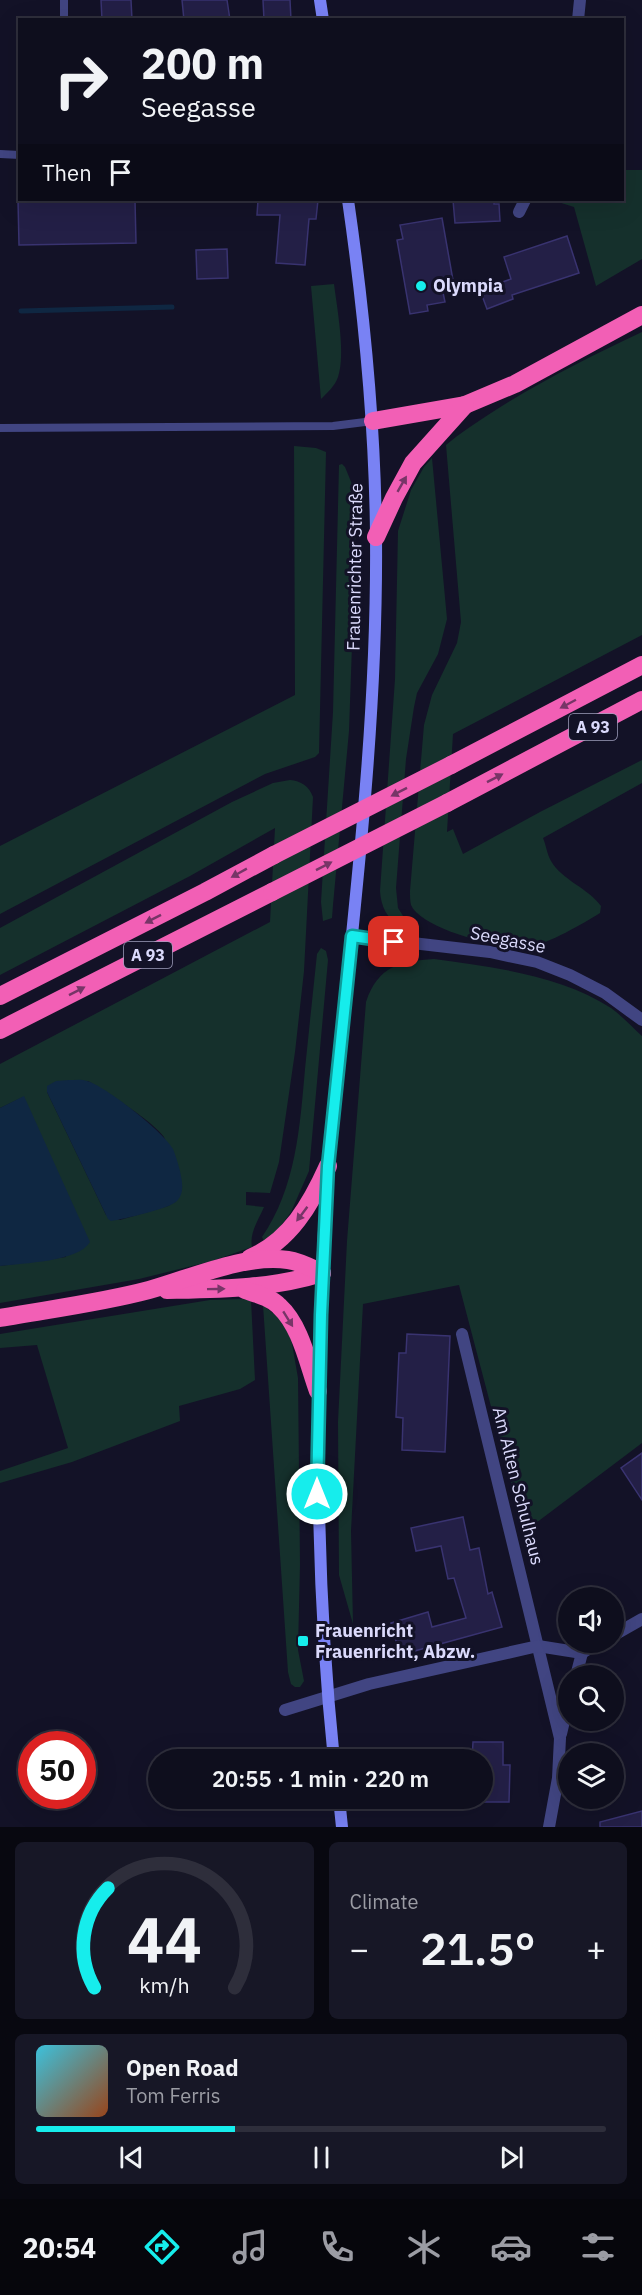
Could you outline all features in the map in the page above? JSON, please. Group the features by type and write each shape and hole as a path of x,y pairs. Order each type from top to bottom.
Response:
{"highway":[{"path":"373,421 465,405 515,384 642,315"},
{"path":"376,537 413,464 465,405"},
{"name":"A 93","path":"0,996 452,765 642,663"},
{"name":"A 93","path":"0,1032 642,700"},
{"path":"234,1265 262,1253 286,1234 307,1208 328,1166"},
{"path":"1,1318 72,1307 150,1290 187,1277 234,1265 271,1259 304,1264 322,1273"},
{"path":"150,1290 241,1288 302,1279 322,1273"},
{"path":"241,1288 265,1296 278,1304 285,1312 300,1340 318,1391"}],"main road":[{"path":"320,0 323,18"},
{"name":"Frauenrichter Straße","path":"333,1749 327,1696 318,1536 318,1391 322,1273 328,1166 365,802 376,537 373,421 363,302 348,201"},
{"path":"340,1809 342,1827"}],"street":[{"path":"578,18 580,0"},
{"path":"519,212 524,201"},
{"name":"Seegasse","path":"352,936 490,952 537,962 570,975 605,993 642,1020"},
{"name":"Am Alten Schulhaus","path":"462,1334 560,1738 558,1778 549,1827"},
{"path":"624,1629 642,1619"},
{"path":"285,1710 369,1684 538,1646 558,1649"},
{"path":"579,1665 582,1653"},
{"path":"560,1738 562,1731"}],"lane":[{"path":"64,0 64,18"},
{"path":"0,154 18,155"},
{"path":"0,428 333,426 373,421"}],"green space":[{"path":"624,170 642,170 642,259 596,286 574,207 555,201 624,201"},
{"path":"334,284 340,331 340,368 335,383 321,399 311,286"},
{"path":"642,332 642,635 453,734 447,832 453,829 463,854 642,760 642,783 543,838 556,868 596,900 601,906 600,913 575,928 529,947 502,946 484,942 446,930 430,922 418,914 410,900 424,725 432,695 457,643 461,622 446,445 474,424 528,391"},
{"path":"294,446 316,448 326,452 319,753 315,757 265,774 0,914 0,846 295,695"},
{"path":"432,458 447,619 438,654 417,693 406,759 396,888 398,908 407,922 405,926 400,927 386,912 380,891 395,679 398,531 411,490"},
{"path":"342,464 354,489 356,531 349,731 332,918 323,921 321,902 333,712 339,465"},
{"path":"290,780 298,782 307,787 313,797 304,971 295,1052 279,1162 270,1193 246,1192 246,1205 264,1207 253,1231 252,1247 212,1261 139,1279 0,1303 0,1266 66,1257 23,1097 0,1108 0,1064 270,922 275,828 190,876 0,975 0,928 232,802 273,783","holes":["88,1081 117,1099 164,1137 176,1201 168,1206 120,1220 106,1215 47,1092"]},
{"path":"321,948 326,951 328,960 309,1171 291,1212 277,1231 264,1241 262,1237 282,1198 294,1156 301,1112 317,954"},
{"path":"434,959 526,974 570,988 611,1008 642,1036 642,1443 524,1532 459,1285 363,1304 351,1531 353,1624 339,1575 338,1422 347,1241 366,1002 377,980 384,973 401,964"},
{"path":"210,1300 251,1300 255,1380 240,1389 179,1406 180,1421 72,1462 0,1483 0,1471 68,1448 37,1345 0,1348 0,1334"},
{"path":"263,1305 280,1319 291,1338 298,1378 300,1564 298,1650 304,1681 300,1687 291,1684 288,1672"}],"water":[{"path":"81,1080 95,1084 120,1100 168,1142 173,1149 182,1179 182,1191 177,1201 146,1213 111,1221 108,1219 47,1092 47,1086 56,1081"},
{"path":"24,1096 90,1242 84,1249 62,1258 0,1266 0,1108"}],"building":[{"path":"101,0 131,0 132,18 102,18"},
{"path":"182,0 227,0 230,18 184,18"},
{"path":"263,0 290,0 291,18 264,18"},
{"path":"18,201 135,201 136,243 19,245"},
{"path":"258,201 318,201 316,219 309,219 305,265 276,263 280,215 257,215"},
{"path":"453,201 494,201 494,204 499,204 500,221 455,223"},
{"path":"442,218 454,286 442,288 445,302 427,305 428,311 410,314 397,240 403,239 400,225"},
{"path":"567,236 579,273 512,295 513,299 487,309 480,290 511,279 504,257"},
{"path":"227,249 228,278 197,279 196,250"},
{"path":"407,1334 450,1336 445,1452 402,1450 403,1418 396,1417 399,1353 406,1353"},
{"path":"642,1453 642,1500 621,1468"},
{"path":"463,1517 470,1550 479,1548 488,1594 492,1592 502,1627 400,1655 391,1623 428,1612 432,1627 466,1618 454,1578 448,1579 441,1546 416,1551 411,1528"},
{"path":"473,1742 503,1742 503,1765 510,1765 509,1802 493,1802 493,1749 473,1749"},
{"path":"642,1811 642,1827 600,1827 600,1822"}],"waterway":[{"path":"21,311 172,307"}],"place":[{"name":"Olympia","path":"421,286"},
{"name":"Frauenricht Frauenricht, Abzw.","path":"303,1641"}],"route":[{"path":"317,1494 322,1273 328,1166 352,936 394,942"}]}
